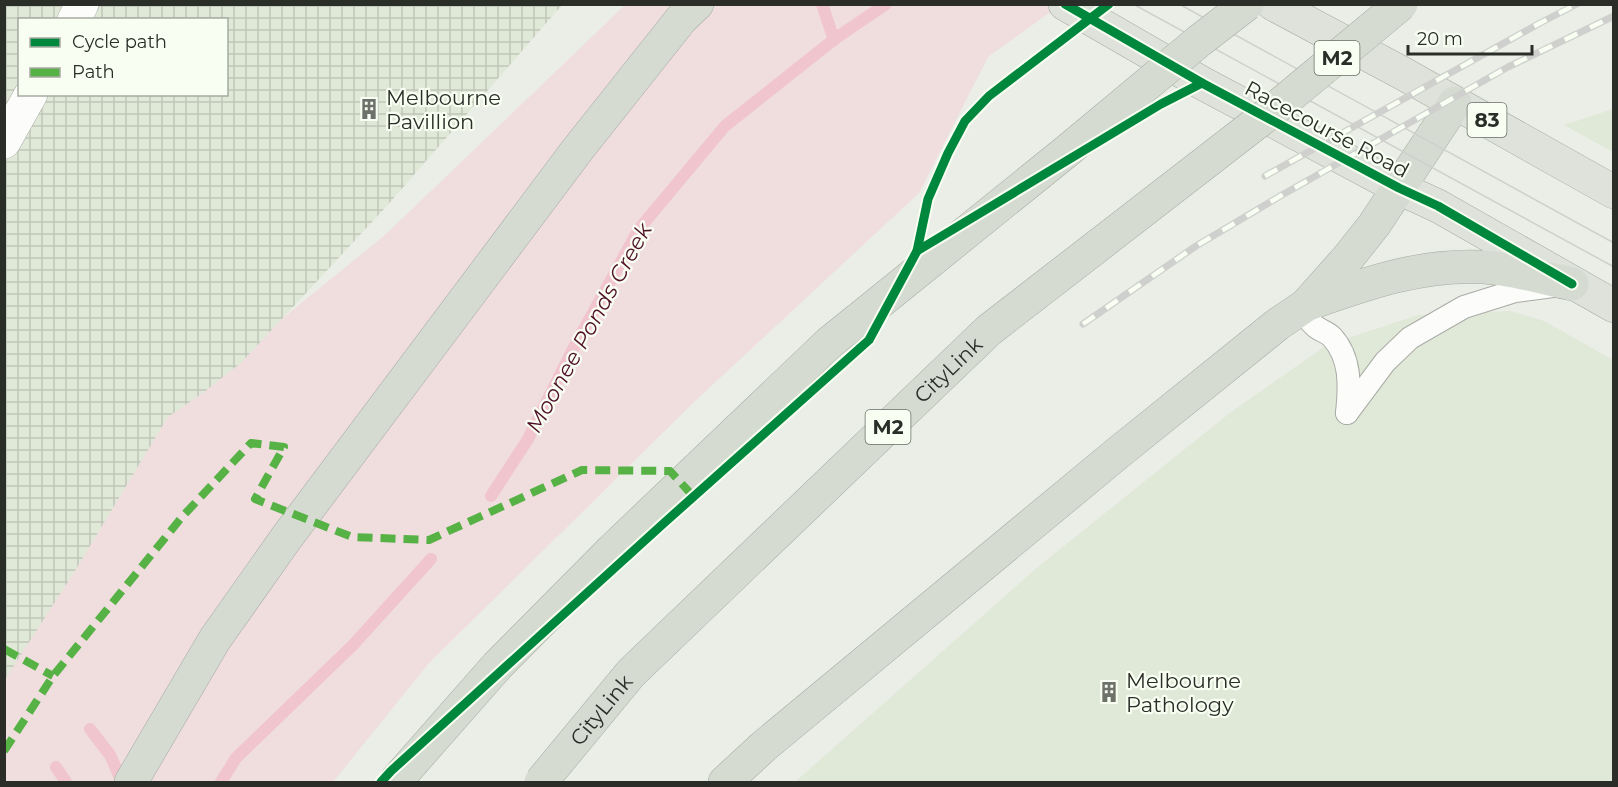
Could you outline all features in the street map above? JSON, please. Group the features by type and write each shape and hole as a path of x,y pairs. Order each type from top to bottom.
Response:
{"highway":[{"name":"Racecourse Road","path":"1065,4 1202,83 1399,188 1438,206 1614,306"},
{"path":"395,783 496,666 612,550 829,343 1068,151 1198,41 1247,4"},
{"name":"83","path":"1273,4 1614,192"},
{"name":"CityLink","path":"541,783 631,673 989,330 1266,116 1401,4"},
{"path":"131,783 215,639 287,537 578,149 689,9"},
{"path":"724,783 764,746 1119,452 1295,313 1347,259 1399,188 1455,103"},
{"path":"1295,313 1381,279 1446,267 1484,267 1572,284"}],"street":[{"path":"75,18 82,4"},
{"path":"4,142 30,96"}],"lane":[{"path":"1295,313 1330,335 1342,351 1348,368 1347,412 1385,362 1410,338 1464,307 1515,291 1572,284"}],"shaded area":[{"path":"5,5 562,5 385,208 241,363 168,417 5,681"},
{"path":"625,5 1060,5 988,57 919,193 693,403 429,663 333,782 5,782 4,681 75,571 168,417 241,363 283,318 385,235"},
{"path":"1613,109 1613,152 1564,125"},
{"path":"1510,311 1544,321 1613,360 1613,782 795,782 1039,566 1231,412 1327,345 1418,315"}],"waterway":[{"path":"822,4 834,40"},
{"name":"Moonee Ponds Creek","path":"491,496 528,439 572,351 639,229 725,126 836,38 886,4"},
{"name":"Moonee Ponds Creek","path":"221,782 236,758 353,645 431,559"},
{"path":"90,729 110,755 122,782"},
{"path":"56,767 66,782"}],"tram line":[{"path":"1133,4 1614,267"},
{"path":"1179,4 1614,243"}],"railway":[{"path":"1265,176 1577,4"},
{"path":"1083,324 1196,246 1282,195 1508,67 1614,16"}],"marked path":[{"path":"4,751 53,676 182,517 251,443 284,447 255,499 352,537 429,540 582,470 670,471 693,496"},
{"path":"4,649 53,676"}],"cycle path":[{"path":"1065,4 1202,83 1399,188 1438,206 1572,284"},
{"path":"381,782 664,523 869,340 917,251 928,199 965,121 989,96 1109,4"},
{"path":"917,251 1161,104 1202,83"}],"place":[{"name":"Melbourne Pavillion","path":"369,109"},
{"name":"Melbourne Pathology","path":"1109,692"}]}
